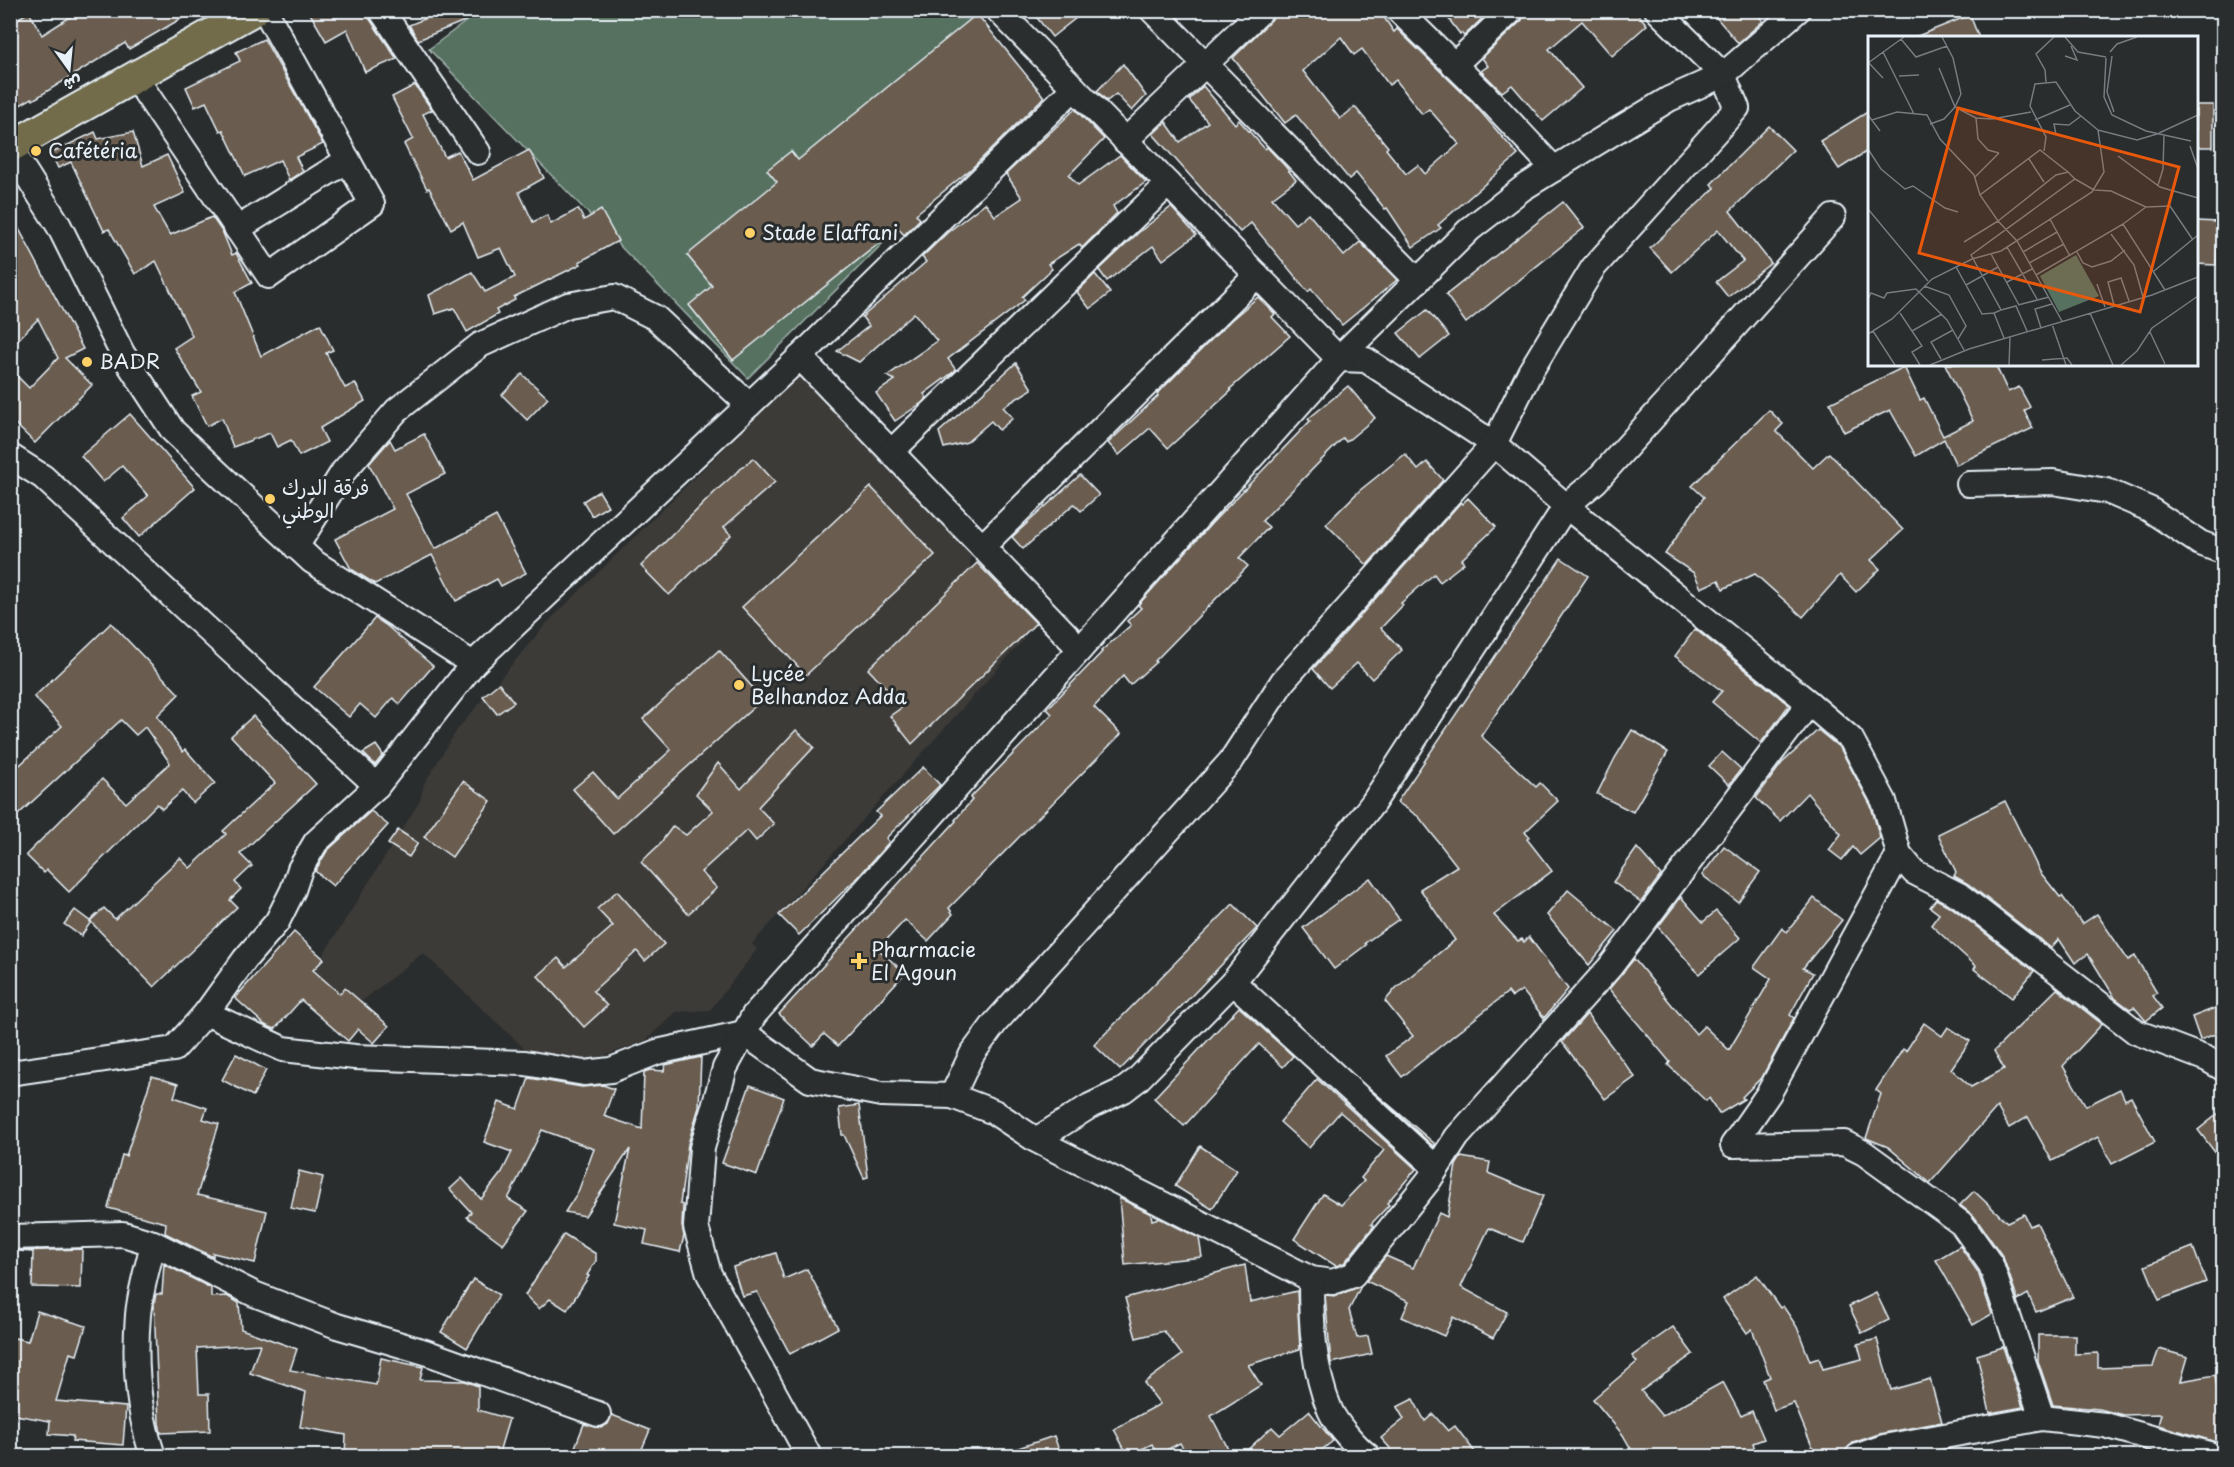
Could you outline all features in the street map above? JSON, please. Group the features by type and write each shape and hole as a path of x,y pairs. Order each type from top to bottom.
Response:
{"main road":[{"path":"10,148 254,10"}],"street":[{"path":"135,77 269,276 372,204 265,10"},
{"path":"381,10 478,152"},
{"path":"998,10 1339,359 1366,360 1494,444 1566,506 1851,739 1884,801 1899,854 1914,872 1959,895 2136,1032 2207,1059 2223,1069"},
{"path":"1152,10 1418,280"},
{"path":"1125,141 1262,10"},
{"path":"1398,10 1554,169"},
{"path":"1454,65 1512,10"},
{"path":"951,1096 972,1054 995,1023 1231,761 1283,681 1494,444 1530,372 1593,268 1737,108 1723,75 1657,10"},
{"path":"809,1456 709,1275 696,1227 702,1148 724,1068 754,1015 1339,359 1470,229 1523,188 1669,99 1723,75 1798,10"},
{"path":"10,1073 174,1049 206,1013 245,959 277,922 293,890 300,869 316,842 377,786 473,664 800,357 1074,88"},
{"path":"10,148 59,226 122,353 173,431 312,561 473,664"},
{"path":"237,229 348,160"},
{"path":"891,452 1168,184"},
{"path":"1036,1140 1090,1106 1124,1090 1137,1080 1233,982 1373,803 1566,506 1596,481 1833,217"},
{"path":"982,547 1257,275"},
{"path":"296,547 343,472 398,410 480,345 568,304 614,297 656,318 749,405"},
{"path":"800,357 1080,649"},
{"path":"10,456 43,477 377,786"},
{"path":"1969,484 2053,482 2108,491 2149,509 2200,543 2223,552"},
{"path":"206,1013 283,1048 355,1057 525,1063 584,1073 611,1070 657,1052 744,1033 810,1080 881,1094 951,1096 994,1112 1036,1140 1311,1279 1332,1282 1353,1275 1436,1168 1457,1137 1610,967 1809,703"},
{"path":"1899,854 1769,1093 1733,1144 1844,1143 1864,1153 1962,1224 1991,1265 2042,1418"},
{"path":"1233,982 1436,1168"},
{"path":"10,1238 123,1234 153,1243 254,1294 337,1326 425,1352 598,1414"},
{"path":"153,1243 138,1314 137,1362 140,1406 153,1456"},
{"path":"1311,1279 1311,1320 1319,1374 1330,1412 1359,1449 1368,1456"},
{"path":"1858,1456 1884,1447 2042,1418 2105,1425 2216,1456"}],"shaded area":[{"name":"Lycée Belhandoz Adda","path":"802,372 971,543 970,565 1030,621 1021,632 1024,639 752,944 757,949 710,1010 676,1012 645,1041 584,1063 525,1049 423,953 353,1008 313,971 420,801 424,784 457,730 546,624"}],"green space":[{"name":"Stade Elaffani","path":"480,11 963,11 1038,88 748,378 429,49"}],"building":[{"path":"81,10 196,10 129,49 125,43 33,100 32,98 10,111 10,23 29,12 42,35"},
{"path":"308,10 367,10 369,18 397,59 365,72 347,29 326,41"},
{"path":"446,10 489,11 418,40 409,25"},
{"path":"1031,10 1086,10 1052,37"},
{"path":"1281,10 1379,10 1394,32 1397,29 1473,103 1518,155 1438,225 1441,228 1413,247 1387,208 1385,209 1356,173 1349,179 1296,115 1285,123 1233,58","holes":["1341,37 1354,55 1362,49 1389,85 1396,80 1422,114 1429,109 1459,144 1425,174 1418,165 1406,174 1386,149 1388,147 1355,107 1340,119 1303,71"]},
{"path":"1442,10 1491,10 1464,36"},
{"path":"1526,10 1635,10 1647,25 1612,56 1582,21 1549,49 1582,88 1543,121 1512,85 1502,92 1481,71 1488,66 1482,58 1522,20"},
{"path":"1710,10 1754,10 1763,21 1738,43"},
{"path":"977,14 1044,97 971,169 916,214 920,219 904,235 898,228 733,360 689,305 712,286 687,255 777,182 767,170 791,151 798,160"},
{"path":"1970,15 1978,36 1918,36"},
{"path":"264,39 323,144 296,157 303,171 289,180 280,160 245,176 223,130 220,131 206,102 195,107 186,87 240,61 236,52"},
{"path":"1123,64 1146,96 1132,111 1116,94 1107,101 1097,91"},
{"path":"415,85 432,110 423,114 445,157 458,151 473,180 529,150 544,178 519,192 533,222 547,215 551,224 578,209 584,220 601,210 618,241 579,262 581,264 514,297 515,300 496,310 498,314 467,332 454,308 435,314 429,295 472,272 485,292 515,277 501,248 478,257 463,222 451,229 429,188 427,189 404,144 413,139 392,97"},
{"path":"1203,86 1235,124 1239,120 1296,180 1272,198 1295,224 1308,213 1344,256 1360,242 1397,280 1342,325 1311,289 1308,292 1251,223 1240,232 1153,134 1166,122 1180,142 1208,122 1189,100"},
{"path":"2198,105 2213,105 2213,147 2198,147"},
{"path":"1075,109 1104,139 1069,175 1078,185 1120,155 1146,182 1113,206 1117,213 1082,248 1079,244 1048,264 1052,269 1022,297 1025,300 948,359 956,370 924,394 927,398 923,402 895,421 876,393 895,380 887,376 937,341 914,313 859,362 837,351 869,326 862,317 926,262 922,257 948,232 985,203 995,216 1022,198 1006,174"},
{"path":"1868,112 1868,151 1839,169 1820,141"},
{"path":"1769,126 1793,150 1730,211 1771,263 1728,297 1716,282 1743,261 1718,230 1672,272 1650,248 1715,188 1711,184"},
{"path":"95,132 98,139 133,132 143,166 167,155 185,193 154,207 170,235 212,217 223,233 232,255 236,253 252,283 235,292 261,356 320,324 333,350 326,353 345,388 355,383 365,401 320,428 327,442 299,456 291,440 277,447 270,433 233,447 222,418 207,426 192,396 201,392 174,348 192,336 156,261 135,274 109,229 104,231 71,162 58,168 51,153"},
{"path":"1563,202 1584,228 1466,323 1446,295"},
{"path":"1171,207 1196,235 1163,260 1153,246 1107,281 1099,270 1138,233"},
{"path":"10,212 83,349 65,358 92,385 35,443 10,419 10,369 29,388 58,358 38,319 10,348"},
{"path":"2198,221 2218,222 2216,265 2198,264"},
{"path":"1095,274 1110,293 1090,309 1077,292"},
{"path":"1258,297 1275,314 1272,317 1290,336 1168,448 1150,428 1119,455 1108,443 1158,396 1157,394 1231,320"},
{"path":"1427,310 1449,336 1420,359 1398,333"},
{"path":"1016,363 1032,389 1003,407 1013,418 999,430 991,421 967,442 944,448 939,432"},
{"path":"1946,366 1996,366 2008,392 2019,387 2030,407 2024,411 2033,428 1956,465 1944,439 1916,456 1890,410 1844,432 1830,403 1904,367 1920,400 1924,398 1943,436 1973,421"},
{"path":"522,374 548,398 527,420 502,395"},
{"path":"1348,386 1375,418 1346,442 1343,438 1262,521 1269,527 1239,558 1248,566 1156,662 1130,685 1123,676 1094,707 1121,734 949,908 953,914 928,941 905,920 878,949 905,973 838,1046 824,1034 813,1046 779,1014 956,821 972,800 970,798 1052,714 1047,709 1101,651 1131,625 1127,621 1141,608 1138,605 1211,524 1310,421 1308,419"},
{"path":"1769,410 1783,424 1776,431 1813,468 1829,453 1903,530 1871,560 1880,569 1856,592 1840,575 1803,617 1755,574 1723,589 1719,580 1701,588 1694,573 1665,554 1704,497 1692,486"},
{"path":"130,414 195,488 139,537 123,518 148,496 122,466 103,482 81,456"},
{"path":"424,434 445,474 406,494 435,549 496,516 526,573 501,586 497,579 456,601 432,555 375,584 351,569 335,539 393,509 369,464 390,440 395,449"},
{"path":"1405,454 1418,470 1427,462 1443,480 1367,565 1326,524 1359,491"},
{"path":"753,458 775,482 724,527 731,535 669,595 641,566 718,489"},
{"path":"1080,475 1099,495 1081,511 1074,504 1023,549 1012,537"},
{"path":"871,487 935,555 806,675 742,607"},
{"path":"599,491 608,506 592,516 583,501"},
{"path":"1468,498 1496,527 1461,560 1464,563 1440,582 1434,574 1401,603 1403,605 1381,628 1402,650 1372,679 1357,663 1330,688 1313,669 1461,502 1462,504"},
{"path":"1561,558 1588,576 1481,736 1536,787 1540,783 1558,801 1525,832 1529,837 1527,839 1552,871 1494,915 1518,941 1522,939 1524,942 1529,937 1568,989 1544,1018 1522,990 1512,997 1508,992 1402,1077 1386,1056 1413,1036 1385,1001 1396,988 1455,940 1420,889 1457,866 1419,817 1397,802"},
{"path":"977,563 1036,623 912,744 890,716 904,706 868,669"},
{"path":"375,618 433,666 400,704 393,698 376,718 360,704 349,717 314,687"},
{"path":"111,623 179,694 157,716 183,752 185,749 215,783 193,803 182,791 162,809 157,804 69,892 47,870 44,873 26,855 102,779 126,803 170,763 145,727 136,735 121,720 10,822 10,774 62,726 34,697"},
{"path":"1695,629 1789,705 1761,743 1712,702 1722,691 1675,656"},
{"path":"719,650 763,699 613,834 573,789 593,772 617,799 671,750 643,719"},
{"path":"499,683 514,702 497,714 483,696"},
{"path":"253,716 316,784 240,854 252,866 235,882 241,889 230,900 237,907 154,987 90,921 104,908 115,919 180,858 190,868 226,834 223,831 275,783 231,736"},
{"path":"796,730 814,747 758,807 774,824 756,841 747,830 701,872 717,888 688,914 641,862 659,845 673,826 686,835 713,811 696,794 718,763 741,789"},
{"path":"1632,730 1668,752 1633,812 1597,794"},
{"path":"1818,730 1840,748 1871,806 1880,838 1860,855 1853,847 1842,860 1829,850 1841,834 1807,793 1780,821 1756,798 1782,763"},
{"path":"376,745 383,755 375,765 363,753"},
{"path":"1722,752 1741,769 1729,785 1709,766"},
{"path":"923,767 940,785 886,838 889,842 861,874 799,935 779,915 880,816 876,812"},
{"path":"463,781 491,801 452,857 424,837"},
{"path":"2005,801 2040,872 2060,897 2062,896 2082,924 2097,914 2128,960 2135,956 2157,993 2153,996 2162,1008 2146,1021 2134,1007 2130,1009 2115,998 2088,954 2075,963 2059,939 2051,948 1968,884 1954,876 1956,872 1938,834"},
{"path":"371,811 388,825 333,886 315,871 327,851"},
{"path":"398,830 418,843 409,857 388,844"},
{"path":"1724,846 1760,872 1738,902 1702,875"},
{"path":"1637,848 1661,875 1641,902 1613,882"},
{"path":"1370,878 1399,919 1334,969 1303,928"},
{"path":"1568,890 1617,931 1589,965 1547,915"},
{"path":"617,891 664,944 645,961 637,951 593,991 607,1006 584,1027 538,976 558,958 566,967 613,926 597,909"},
{"path":"1681,897 1703,922 1716,911 1740,938 1699,974 1658,927"},
{"path":"1814,898 1842,920 1803,968 1813,973 1790,1015 1794,1018 1762,1077 1742,1097 1744,1099 1719,1114 1709,1098 1706,1101 1668,1065 1670,1062 1609,989 1634,959 1696,1034 1704,1026 1729,1050 1771,979 1754,967 1782,928 1787,932"},
{"path":"1936,899 1951,907 2034,971 2012,998 1974,969 1976,966 1931,925 1939,914 1930,907"},
{"path":"1233,904 1257,928 1120,1070 1094,1045"},
{"path":"75,910 91,922 81,936 64,924"},
{"path":"294,932 324,959 313,970 340,994 345,988 389,1026 374,1043 358,1029 348,1041 301,1000 275,1029 265,1025 235,998"},
{"path":"2057,989 2102,1024 2063,1066 2086,1106 2120,1089 2125,1100 2131,1097 2155,1142 2112,1164 2098,1137 2052,1161 2028,1117 2009,1128 1997,1107 1930,1183 1888,1147 1866,1138 1881,1094 1876,1090 1903,1049 1906,1051 1924,1023 1942,1036 1948,1027 1970,1041 1951,1069 1971,1087 2004,1069 1994,1051"},
{"path":"2223,1005 2223,1031 2200,1040 2192,1017"},
{"path":"1239,1007 1293,1056 1283,1067 1259,1044 1184,1126 1154,1098"},
{"path":"1587,1014 1635,1077 1605,1099 1562,1042"},
{"path":"236,1054 266,1070 253,1096 222,1080"},
{"path":"701,1057 699,1107 688,1144 680,1204 683,1205 684,1236 680,1252 644,1244 647,1230 614,1223 630,1149 585,1216 565,1212 578,1192 594,1149 542,1130 508,1199 528,1211 503,1244 467,1217 471,1212 450,1189 462,1178 481,1199 502,1172 512,1152 484,1142 499,1102 518,1109 529,1078 582,1087 603,1085 614,1089 604,1116 642,1129 644,1072 664,1071 665,1065"},
{"path":"152,1076 178,1084 174,1097 207,1108 203,1119 219,1124 197,1195 267,1211 255,1263 213,1253 213,1257 165,1233 166,1223 108,1208 122,1155 126,1156"},
{"path":"1317,1079 1416,1169 1387,1203 1389,1205 1371,1224 1374,1226 1344,1263 1336,1266 1294,1239 1323,1194 1341,1205 1364,1181 1361,1178 1384,1150 1340,1112 1309,1148 1280,1122"},
{"path":"750,1085 784,1098 757,1175 722,1163"},
{"path":"1367,1086 1435,1144 1434,1147"},
{"path":"859,1105 868,1177 864,1178 842,1135 839,1108"},
{"path":"2223,1110 2223,1163 2198,1130"},
{"path":"1200,1146 1237,1170 1212,1209 1175,1186"},
{"path":"1461,1157 1490,1162 1488,1173 1543,1196 1523,1242 1489,1228 1461,1287 1507,1312 1493,1338 1453,1317 1444,1336 1402,1317 1409,1301 1366,1281 1386,1256 1413,1268 1439,1213 1447,1217 1456,1165"},
{"path":"299,1171 323,1177 315,1213 291,1208"},
{"path":"1974,1191 2007,1222 2024,1214 2030,1226 2037,1223 2073,1297 2036,1312 2028,1294 2018,1300 2003,1257 1974,1216 1960,1205"},
{"path":"1119,1198 1151,1214 1152,1220 1159,1218 1199,1238 1202,1257 1125,1265"},
{"path":"564,1234 596,1254 596,1261 567,1310 550,1299 539,1309 525,1295"},
{"path":"1960,1246 1978,1272 1992,1314 1973,1325 1936,1260"},
{"path":"2193,1247 2206,1282 2159,1300 2145,1266"},
{"path":"82,1249 81,1288 32,1287 33,1252 17,1251"},
{"path":"776,1253 784,1279 807,1269 838,1328 790,1354 757,1292 742,1296 733,1267"},
{"path":"164,1264 211,1288 211,1297 227,1296 239,1303 241,1329 297,1349 290,1370 376,1385 381,1358 423,1367 420,1380 465,1381 478,1386 478,1410 509,1419 498,1456 481,1456 461,1451 460,1456 345,1456 346,1435 300,1427 306,1392 250,1373 260,1344 197,1348 199,1394 209,1394 210,1431 161,1433 154,1304 156,1294 162,1294"},
{"path":"1245,1265 1250,1302 1297,1291 1300,1349 1248,1365 1261,1385 1211,1416 1232,1456 1187,1456 1180,1443 1157,1455 1152,1444 1128,1456 1114,1429 1160,1404 1144,1383 1182,1355 1164,1331 1136,1338 1125,1298"},
{"path":"1757,1275 1780,1308 1783,1306 1797,1327 1810,1361 1819,1358 1823,1369 1862,1359 1858,1344 1877,1339 1891,1390 1930,1379 1942,1422 1879,1434 1853,1443 1845,1452 1816,1456 1794,1403 1774,1410 1763,1380 1770,1377 1752,1329 1747,1333 1723,1299"},
{"path":"473,1279 499,1295 467,1348 441,1332"},
{"path":"1361,1286 1349,1310 1357,1338 1368,1336 1372,1354 1331,1363 1325,1295 1336,1296"},
{"path":"1876,1293 1889,1320 1862,1333 1849,1306"},
{"path":"37,1311 86,1326 77,1355 70,1353 56,1401 126,1407 123,1445 72,1441 73,1436 49,1434 50,1421 10,1414 10,1337 28,1341"},
{"path":"1673,1327 1693,1354 1641,1391 1662,1416 1723,1382 1741,1416 1752,1411 1764,1439 1753,1443 1757,1456 1635,1456 1623,1435 1593,1399 1637,1362 1632,1356"},
{"path":"2038,1335 2075,1335 2075,1354 2098,1353 2098,1368 2153,1366 2159,1349 2188,1357 2181,1381 2215,1375 2217,1388 2223,1390 2223,1444 2158,1425 2161,1414 2123,1415 2099,1409 2053,1405 2038,1361"},
{"path":"2003,1347 2023,1407 1990,1413 1977,1355"},
{"path":"1413,1399 1425,1421 1433,1414 1448,1431 1455,1426 1478,1456 1397,1456 1381,1438 1404,1419 1397,1407"},
{"path":"1309,1411 1333,1441 1314,1456 1241,1456 1272,1427 1280,1435"},
{"path":"612,1415 650,1430 639,1456 598,1456 575,1447 584,1424 601,1428 608,1424"},
{"path":"1054,1436 1061,1456 1003,1456 1003,1453"},
{"path":"1949,1450 1951,1456 1914,1456"}],"place":[{"name":"Cafétéria","path":"36,151"},
{"name":"Stade Elaffani","path":"750,233"},
{"name":"BADR","path":"87,362"},
{"name":"فرقة الدرك الوطني","path":"270,499"},
{"name":"Lycée Belhandoz Adda","path":"739,685"},
{"name":"Pharmacie El Agoun","path":"859,961"}]}
